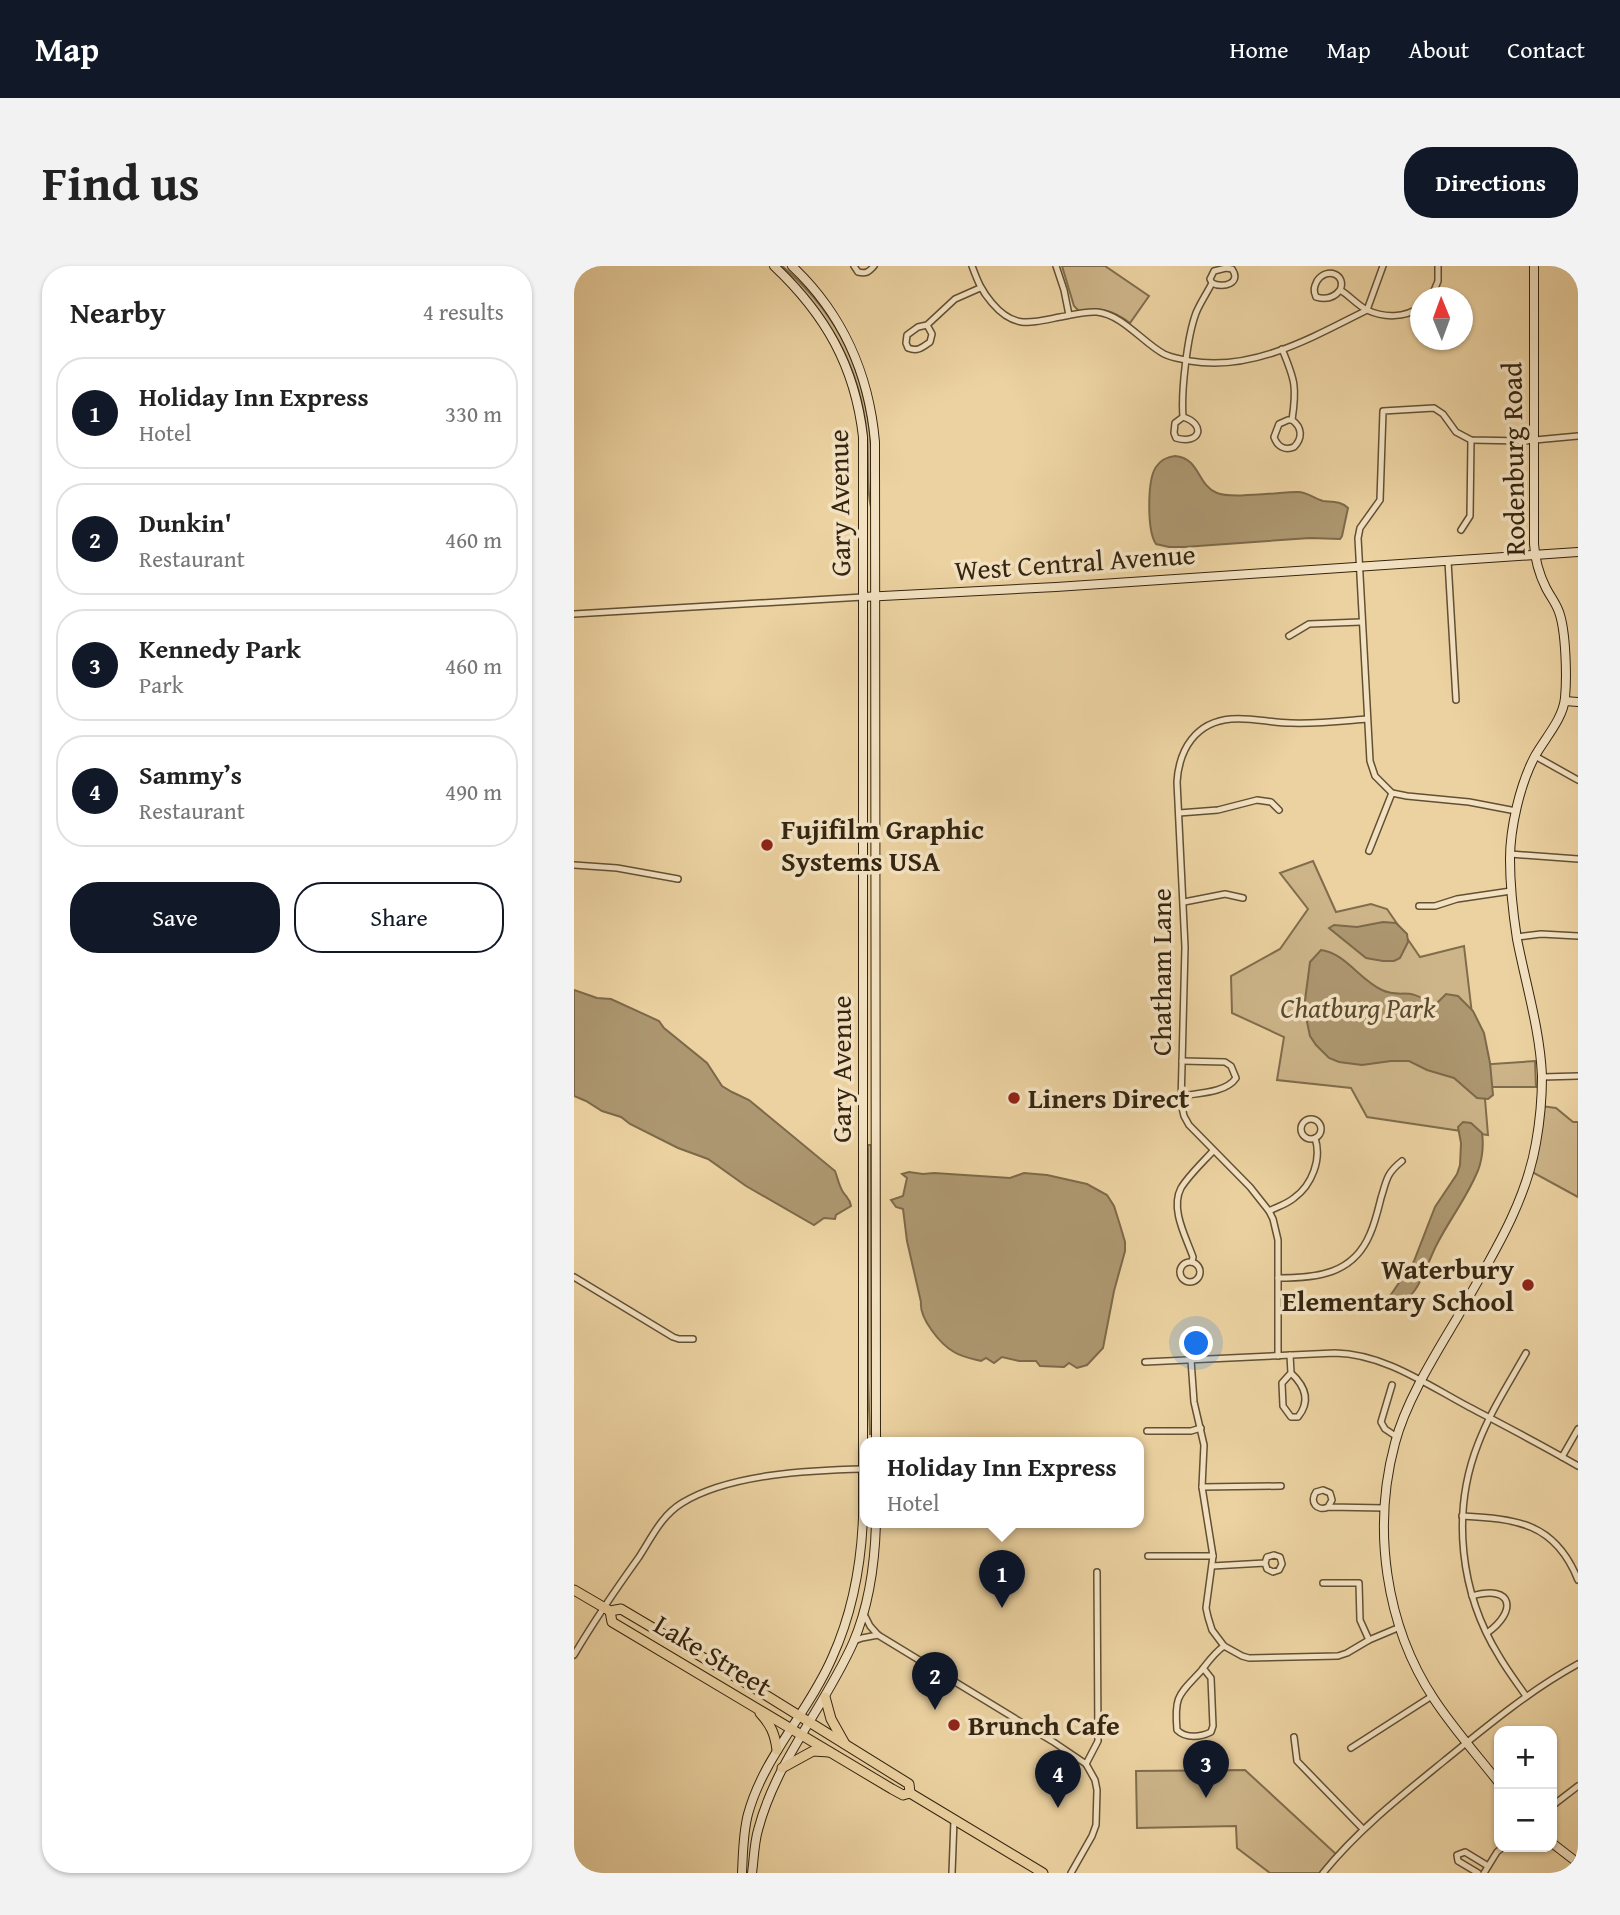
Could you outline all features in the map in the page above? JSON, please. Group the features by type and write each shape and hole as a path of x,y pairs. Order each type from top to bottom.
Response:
{"main road":[{"name":"Gary Avenue","path":"774,266 800,291 834,340 855,393 863,447 864,1437"},
{"name":"Gary Avenue","path":"792,266 822,299 841,328 856,359 873,419 876,454 876,1437"},
{"name":"Rodenburg Road","path":"1494,1777 1432,1696 1413,1661 1400,1627 1387,1574 1385,1507 1397,1437 1421,1381 1518,1205 1528,1177 1540,1114 1542,1077 1536,1029 1517,937 1511,891 1510,854 1525,778 1565,701 1562,624 1555,603 1541,577 1535,555 1533,528 1534,266"},
{"name":"West Central Avenue","path":"863,597 1056,587 1578,552"},
{"path":"1565,701 1578,702"},
{"name":"Gary Avenue","path":"742,1873 748,1815 758,1787 777,1750 831,1661 843,1631 861,1553 862,1528"},
{"path":"752,1873 758,1829 782,1768 825,1697 853,1642 863,1612 873,1562 876,1528"},
{"name":"Lake Street","path":"574,1590 606,1609 621,1609 909,1784 910,1793 903,1795 612,1622 606,1609"},
{"path":"825,1697 831,1719 846,1745"},
{"path":"749,1702 771,1725 777,1750"},
{"path":"782,1768 813,1751 830,1752"},
{"path":"910,1793 1042,1873"},
{"path":"1557,1847 1578,1863"}],"street":[{"path":"854,266 858,272 864,274 874,266"},
{"path":"972,266 980,288 1002,314 1015,321 1036,321 1088,312 1104,314 1114,318 1165,355 1202,363 1233,362 1282,349 1367,310 1383,266"},
{"path":"1056,266 1069,316"},
{"path":"1436,287 1438,266"},
{"path":"1183,417 1186,360 1194,318 1212,284 1210,279 1214,271 1226,268 1232,269 1235,274 1233,282 1219,286 1212,284"},
{"path":"1324,272 1330,272 1342,281 1340,290 1330,298 1322,299 1316,297 1314,287 1324,272"},
{"path":"927,325 932,334 930,342 920,349 908,348 907,335 918,327 927,325 955,299 980,288"},
{"path":"1340,290 1367,310 1397,316 1410,312"},
{"path":"1282,349 1294,381 1292,420 1300,429 1300,440 1294,447 1286,449 1278,445 1274,437 1279,424 1292,420"},
{"path":"1517,812 1469,802 1392,793 1375,776 1371,768 1367,719 1359,531 1380,500 1382,411 1434,408 1443,414 1457,432 1471,440 1534,440 1578,436"},
{"path":"1183,417 1198,427 1197,437 1191,440 1176,438 1175,423 1183,417"},
{"path":"1461,530 1470,516 1471,440"},
{"path":"1448,561 1456,700"},
{"name":"West Central Avenue","path":"574,614 863,597"},
{"path":"1289,636 1309,624 1362,622"},
{"name":"Chatham Lane","path":"1278,1356 1278,1240 1269,1211 1250,1187 1189,1125 1182,1110 1185,964 1177,782 1180,759 1198,732 1216,722 1238,718 1293,723 1367,719"},
{"path":"1535,756 1578,780"},
{"path":"1369,851 1392,793"},
{"path":"1179,813 1218,810 1257,800 1270,802 1279,810"},
{"path":"1510,854 1578,859"},
{"path":"574,865 617,868 678,879"},
{"path":"1419,906 1435,906 1457,899 1511,891"},
{"path":"1184,902 1224,894 1243,898"},
{"path":"1517,937 1541,934 1578,936"},
{"path":"1181,1096 1225,1087 1236,1078 1231,1066 1225,1062 1182,1061"},
{"path":"1542,1077 1578,1076"},
{"path":"1269,1211 1294,1198 1311,1178 1318,1146 1315,1138"},
{"path":"1192,1262 1179,1217 1178,1199 1181,1188 1213,1151"},
{"path":"1278,1278 1309,1278 1326,1274 1350,1261 1370,1235 1390,1171 1402,1161"},
{"path":"574,1278 673,1337 693,1339"},
{"path":"1145,1362 1335,1353 1364,1355 1421,1381 1578,1466"},
{"path":"1525,1353 1489,1418 1477,1446 1470,1468 1462,1516 1463,1554 1468,1585 1487,1633 1527,1696"},
{"path":"1290,1355 1291,1373 1303,1387 1306,1401 1298,1417 1291,1417 1283,1406 1282,1383 1291,1373"},
{"path":"1191,1360 1195,1402 1202,1428 1205,1458 1202,1487 1213,1556 1206,1608 1210,1627 1224,1646 1250,1658 1333,1657 1400,1627"},
{"path":"1392,1385 1381,1422 1385,1429 1397,1437"},
{"path":"1146,1431 1191,1431 1202,1428"},
{"path":"1562,1457 1578,1429"},
{"path":"574,1655 659,1523 681,1504 709,1491 775,1475 860,1469"},
{"path":"1202,1487 1281,1486"},
{"path":"1328,1507 1385,1507"},
{"path":"1462,1516 1506,1519 1536,1529 1557,1544 1571,1563 1578,1580"},
{"path":"1147,1556 1213,1556"},
{"path":"1212,1566 1265,1563"},
{"path":"1086,1764 1098,1741 1097,1572"},
{"path":"1323,1583 1359,1583 1360,1620 1369,1640"},
{"path":"1472,1596 1493,1592 1500,1594 1505,1600 1507,1609 1504,1617 1487,1633"},
{"path":"863,1612 878,1635 1086,1764 1097,1790 1096,1825 1071,1873"},
{"path":"853,1642 878,1635"},
{"path":"1203,1668 1211,1678 1212,1731 1204,1735 1186,1736 1177,1730 1177,1702 1180,1694 1218,1650 1224,1646"},
{"path":"1323,1873 1363,1829 1402,1795 1527,1696 1578,1664"},
{"path":"1351,1748 1432,1696"},
{"path":"1294,1737 1297,1761 1363,1829"},
{"path":"1557,1802 1578,1786"},
{"path":"952,1873 954,1818"},
{"path":"1478,1873 1458,1861 1457,1855 1465,1852 1488,1866"},
{"path":"1484,1873 1497,1852"}],"green space":[{"path":"780,266 800,282 816,300 851,357 869,425 871,507 864,412 850,365 840,343 813,303"},
{"path":"1062,266 1105,266 1149,296 1130,323 1106,311 1079,311 1074,306"},
{"name":"Chatburg Park","path":"1313,861 1336,912 1371,904 1387,909 1420,957 1464,946 1478,1065 1535,1061 1536,1087 1484,1087 1488,1135 1367,1117 1351,1088 1277,1080 1284,1037 1232,1013 1231,976 1280,949 1308,909 1280,873"},
{"path":"1541,1106 1556,1108 1573,1122 1578,1122 1578,1197 1532,1172"},
{"path":"868,1145 871,1145 872,1434 868,1382"},
{"path":"1245,1770 1337,1855 1322,1873 1270,1873 1237,1848 1236,1826 1137,1828 1136,1771"}],"shaded area":[{"path":"1175,456 1194,466 1210,489 1224,495 1302,492 1323,501 1343,504 1348,508 1342,536 1340,539 1310,538 1184,547 1156,544 1150,517 1151,483 1158,465 1166,458"},
{"path":"1383,922 1396,923 1407,934 1408,942 1400,958 1394,961 1366,958 1329,928 1334,925 1357,927"},
{"path":"1321,950 1338,956 1382,990 1416,995 1430,1004 1437,1003 1446,994 1458,996 1473,1011 1484,1033 1493,1095 1488,1099 1477,1098 1454,1078 1409,1061 1362,1065 1329,1058 1310,1036 1304,1008 1310,962"},
{"path":"574,990 597,998 611,999 659,1021 707,1063 722,1086 749,1100 835,1171 840,1187 851,1206 836,1215 835,1219 824,1218 814,1225 746,1186 708,1159 678,1148 621,1117 602,1111 574,1096"},
{"path":"1463,1122 1471,1123 1482,1133 1482,1154 1478,1170 1418,1285 1406,1300 1394,1307 1389,1301 1390,1296 1414,1261 1435,1207 1457,1174 1461,1143 1458,1127"},
{"path":"909,1172 1010,1178 1024,1173 1047,1175 1087,1184 1107,1195 1114,1206 1125,1242 1125,1251 1103,1348 1087,1365 1077,1368 1069,1363 1064,1367 1040,1366 1036,1361 1002,1357 994,1363 986,1358 981,1361 957,1354 937,1337 921,1308 903,1209 896,1207 891,1200 903,1196 907,1178 902,1174"}],"place":[{"name":"Fujifilm Graphic Systems USA","path":"767,845"},
{"name":"Liners Direct","path":"1014,1098"},
{"name":"Waterbury Elementary School","path":"1528,1285"},
{"name":"Holiday Inn Express","path":"1002,1608"},
{"name":"Dunkin'","path":"935,1710"},
{"name":"Brunch Cafe","path":"954,1725"},
{"name":"Kennedy Park","path":"1206,1798"},
{"name":"Sammy’s","path":"1058,1808"}]}
